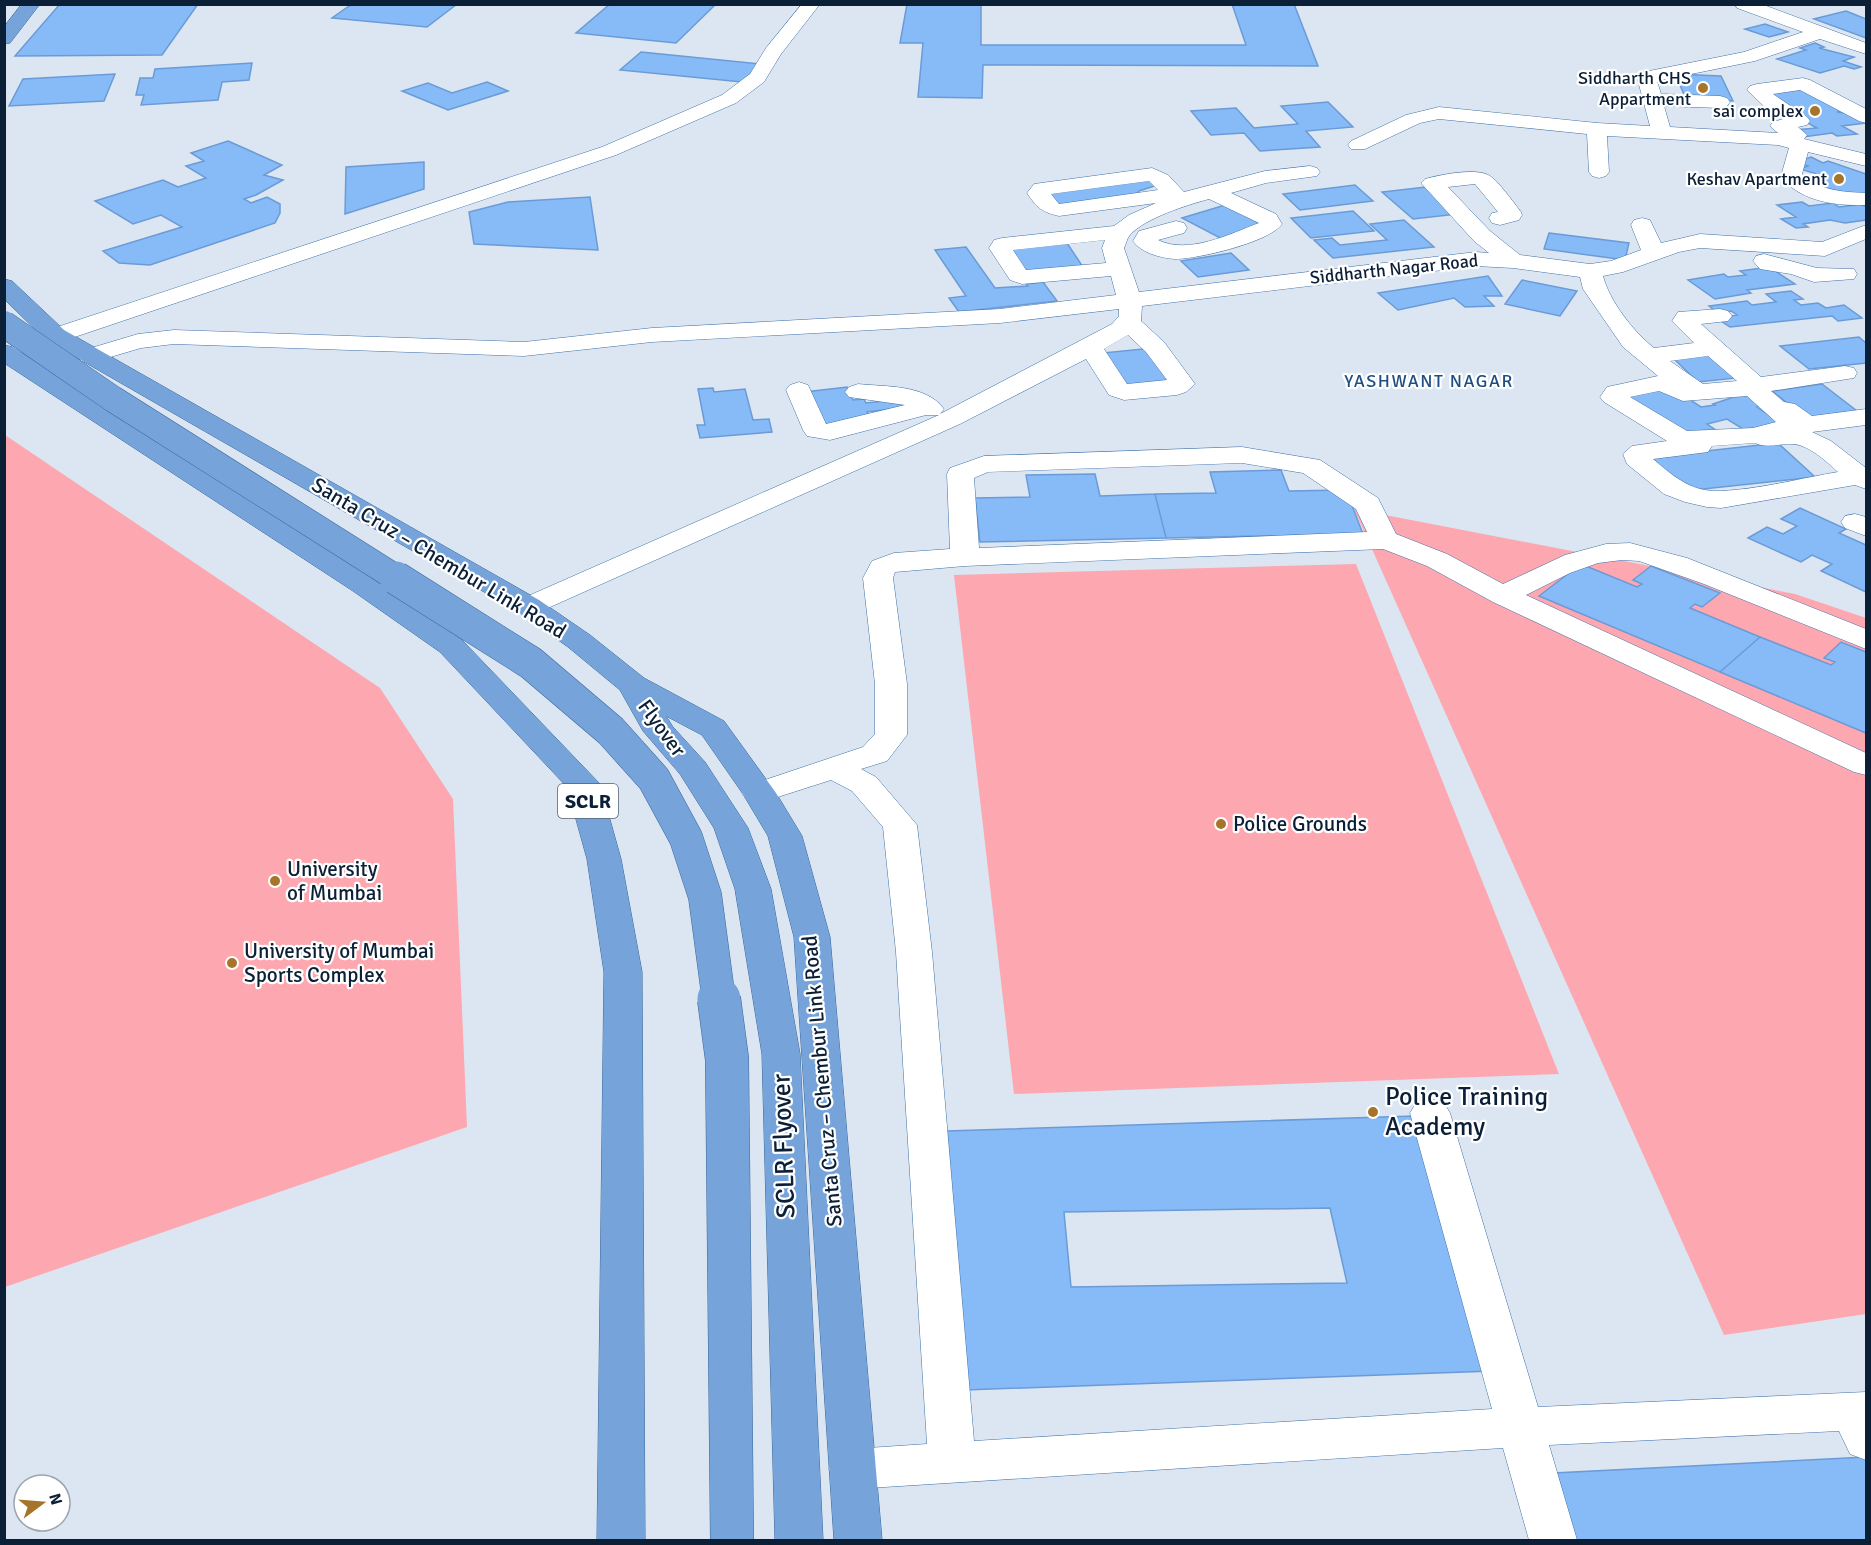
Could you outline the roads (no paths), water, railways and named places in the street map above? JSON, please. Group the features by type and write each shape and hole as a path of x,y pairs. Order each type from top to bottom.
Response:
{"highway":[{"path":"4,39 32,4"},
{"name":"Santa Cruz – Chembur Link Road","path":"4,286 55,335 529,606 579,641 633,685 713,728 759,793 785,836 812,937 858,1540"},
{"path":"4,324 113,399 531,663 611,731 654,779 686,838 705,896 727,1059 732,1540"},
{"name":"SCLR","path":"5,352 363,585 451,646 583,784 604,859 623,972 621,1540"},
{"name":"Flyover","path":"633,685 659,731 693,769"},
{"name":"SCLR Flyover","path":"693,769 731,828 753,889 781,1054 800,1540"}],"street":[{"path":"5,352 609,151 729,99 757,78 773,52 812,4"},
{"path":"1748,7 1800,17 1819,33 1866,49"},
{"path":"1662,132 1646,77 1748,57 1819,33"},
{"path":"1856,138 1808,144 1780,126 1800,121 1775,106 1757,90 1803,84 1866,117"},
{"path":"1853,90 1866,105"},
{"path":"1653,100 1731,118 1778,139 1808,144 1866,160"},
{"path":"1358,145 1413,119 1439,113 1598,129 1662,132 1731,118"},
{"path":"1598,129 1599,172"},
{"path":"1808,144 1791,176 1797,182 1836,199 1866,199"},
{"path":"1175,196 1164,180 1152,174 1042,189 1038,193 1052,208 1059,210 1175,196 1210,191 1265,177 1310,172"},
{"path":"1500,219 1511,215 1510,212 1482,180 1474,178 1432,183 1482,236 1513,261"},
{"path":"1176,228 1147,236 1144,241 1166,251 1182,252 1230,240 1271,224 1268,219 1210,191"},
{"path":"1155,247 1092,272 1022,277 1018,275 1000,248 1002,245 1120,232 1175,196"},
{"path":"1642,225 1654,254"},
{"name":"Siddharth Nagar Road","path":"90,356 138,341 174,337 524,349 652,335 935,318 1129,311 1409,266 1476,259 1513,261 1590,271 1615,267 1674,246 1700,242 1826,249 1866,231"},
{"path":"1090,346 1118,390 1124,392 1177,387 1182,384 1129,311 1113,248 1120,232"},
{"path":"1074,237 1092,272"},
{"path":"1744,243 1768,264 1796,268 1814,275 1853,279 1815,248"},
{"path":"1590,271 1595,289 1632,342 1658,370 1683,393 1751,389 1794,424 1753,436 1682,439 1612,396 1658,370 1713,348"},
{"path":"529,606 940,413 1090,346 1121,329 1129,311"},
{"path":"1719,316 1686,317 1684,321 1760,388 1803,422 1812,423 1866,415"},
{"path":"1760,388 1845,373"},
{"path":"1760,388 1821,382 1829,384 1866,415"},
{"path":"799,390 816,430 822,431 830,432 940,413"},
{"path":"858,392 907,396 940,413"},
{"path":"1795,436 1815,442 1864,479 1721,500 1699,499 1671,488 1636,458 1636,454 1795,436"},
{"path":"965,557 960,474 984,465 1242,455 1311,465 1368,504 1385,540"},
{"path":"759,793 875,754 891,735 891,684 878,578 882,567 894,562 965,557 1385,540 1406,545 1503,596 1866,765"},
{"path":"1503,596 1550,571 1593,556 1624,551 1667,561 1712,577 1866,640"},
{"path":"835,769 864,784 900,825 914,952 952,1461"},
{"path":"1430,1113 1553,1540"},
{"path":"853,1468 1520,1427 1862,1421"}],"place":[{"name":"Siddharth CHS Appartment","path":"1703,88"},
{"name":"sai complex","path":"1815,111"},
{"name":"Keshav Apartment","path":"1839,179"},
{"name":"Police Grounds","path":"1221,824"},
{"name":"University of Mumbai","path":"275,881"},
{"name":"University of Mumbai Sports Complex","path":"232,963"},
{"name":"Police Training Academy","path":"1373,1112"}],"district":[{"name":"YASHWANT NAGAR","path":"1429,381"}]}
